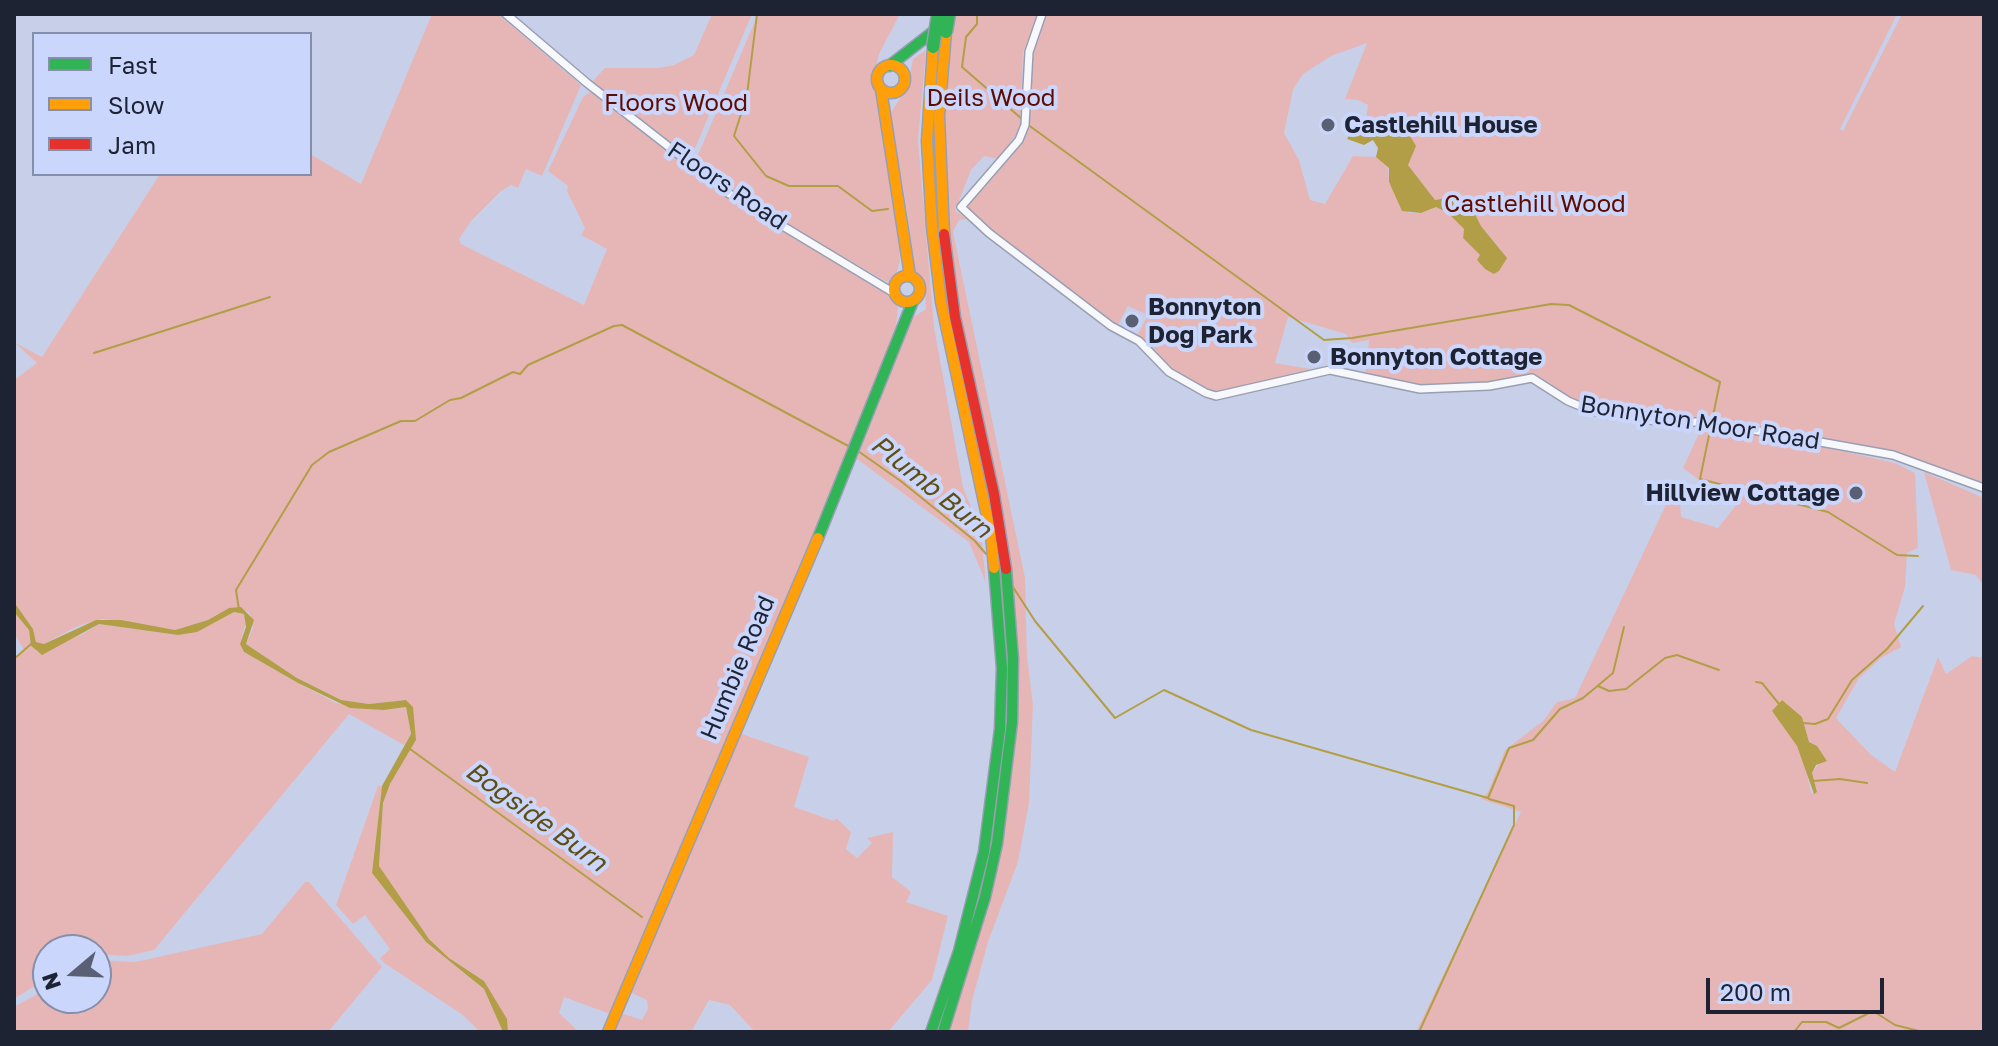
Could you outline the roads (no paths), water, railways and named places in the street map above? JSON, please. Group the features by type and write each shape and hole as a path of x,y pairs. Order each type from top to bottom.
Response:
{"main road":[{"path":"931,1032 959,951 984,852 1000,729 1002,668 991,535 941,302 932,227 927,141 938,14"},
{"path":"903,319 896,286 905,260 878,75 913,50 951,14"},
{"path":"943,1032 977,927 997,844 1011,734 1013,659 1009,589 997,508 955,317 944,242 939,116 946,32 951,14"},
{"path":"884,115 905,78 905,63 913,50"},
{"path":"889,66 899,68 905,78"},
{"path":"881,89 897,92"},
{"path":"920,285 919,294 913,301 896,286 920,285"},
{"name":"Humbie Road","path":"608,1032 871,413 903,319 913,301"}],"street":[{"name":"Floors Road","path":"506,14 728,193 896,286"},
{"name":"Bonnyton Moor Road","path":"1042,14 1029,52 1025,125 1019,140 961,207 989,233 1111,326 1139,341 1169,372 1216,396 1330,370 1420,389 1489,386 1532,378 1568,401 1592,411 1663,422 1708,422 1893,455 1984,488"}],"waterway":[{"path":"757,14 747,95 734,136 766,176 789,186 838,186 872,211 888,209"},
{"path":"977,14 977,24 966,37 962,67 1022,119"},
{"path":"1027,124 1324,340 1352,338 1551,304 1569,305 1720,382 1700,479 1828,512 1897,555 1918,556"},
{"path":"94,353 270,297"},
{"name":"Plumb Burn","path":"239,610 236,590 312,465 329,452 401,421 415,421 450,400 461,398 513,372 520,374 528,365 614,326 622,325 852,448"},
{"name":"Plumb Burn","path":"858,451 902,482 975,541 986,554"},
{"name":"Plumb Burn","path":"1013,587 1035,621 1115,718 1164,690 1251,730 1488,798 1509,748 1533,740 1560,709 1583,698 1613,673 1624,627"},
{"name":"Plumb Burn","path":"1803,723 1815,724 1828,719 1852,680 1887,649 1923,606"},
{"path":"14,659 31,644"},
{"name":"Plumb Burn","path":"1598,686 1609,691 1626,689 1665,658 1677,655 1719,670"},
{"name":"Plumb Burn","path":"1756,682 1762,683 1779,704"},
{"name":"Bogside Burn","path":"410,749 642,917"},
{"path":"1813,781 1840,779 1867,783"},
{"path":"1419,1032 1514,825 1514,806 1489,799"},
{"path":"1794,1032 1802,1022 1826,1022 1839,1028 1873,1011 1895,1025 1923,1032"},
{"path":"1982,1032 1984,1028"}],"place":[{"name":"Castlehill House","path":"1328,125"},
{"name":"Bonnyton Dog Park","path":"1132,321"},
{"name":"Bonnyton Cottage","path":"1314,357"},
{"name":"Hillview Cottage","path":"1856,493"}],"park label":[{"name":"Deils Wood","path":"991,98"},
{"name":"Floors Wood","path":"676,103"},
{"name":"Castlehill Wood","path":"1535,204"}]}
